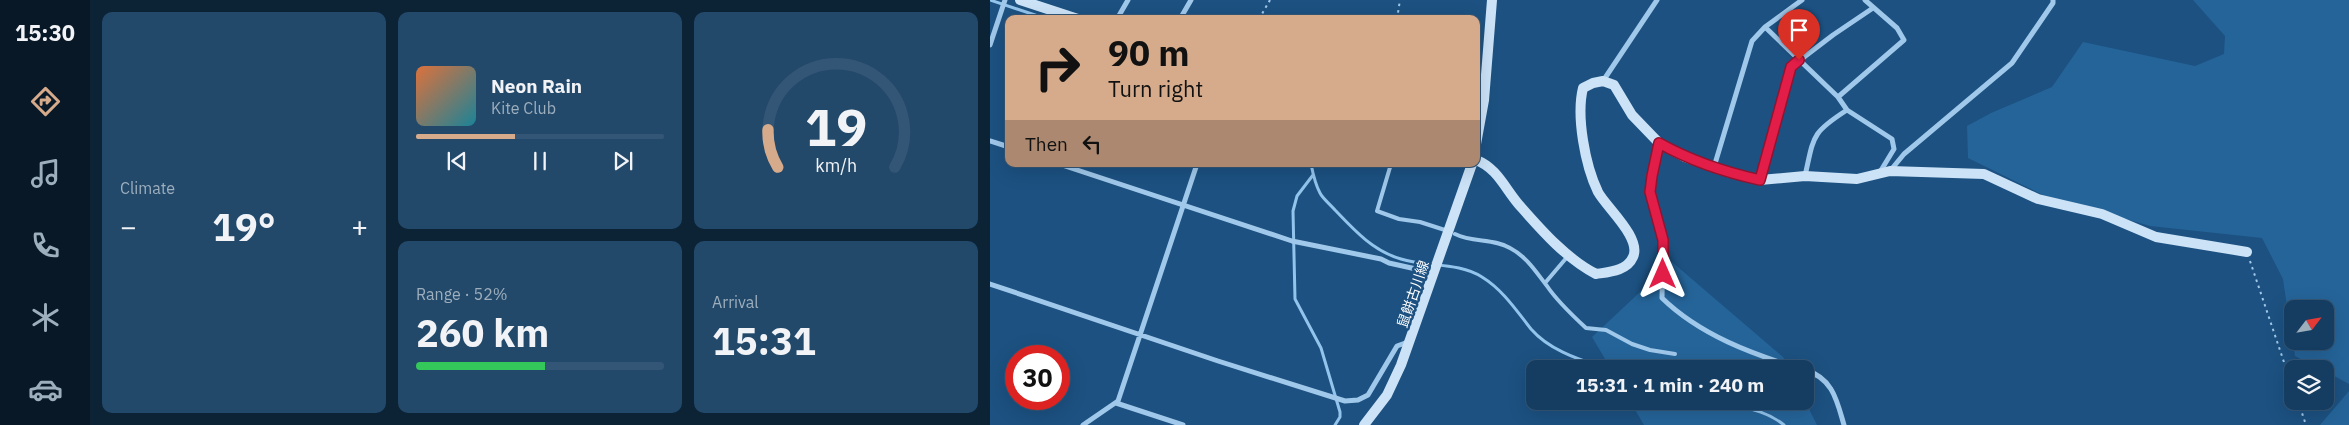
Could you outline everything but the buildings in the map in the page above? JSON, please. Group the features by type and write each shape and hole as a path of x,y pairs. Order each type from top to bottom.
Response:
{"street":[{"path":"990,45 1005,0"},
{"path":"1020,0 1066,15"},
{"path":"1119,15 1128,0"},
{"path":"1182,15 1191,0"},
{"path":"1480,122 1484,100 1492,0"},
{"path":"1603,81 1657,0"},
{"path":"1714,167 1752,41 1765,27 1802,0"},
{"path":"1838,97 1904,40 1896,28 1865,0"},
{"path":"1890,171 1904,154 2012,63 2053,4 2053,0"},
{"path":"1760,180 1791,67 1873,8"},
{"path":"1765,27 1838,97 1847,110 1892,139 1894,149 1879,174"},
{"path":"1480,162 1493,170 1520,206 1568,256 1596,274 1614,272 1625,266 1634,257 1631,236 1599,193 1592,175 1583,133 1579,104 1583,88 1594,82 1603,81 1614,85 1632,115 1659,143 1685,157 1760,180 1805,176 1857,178 1890,171 1984,174 2038,199 2102,214 2156,237 2247,252"},
{"path":"1805,176 1815,135 1829,121 1847,110"},
{"path":"990,141 1005,146"},
{"path":"1659,143 1650,192 1663,240 1662,298 1672,308 1698,325 1744,350 1774,360"},
{"path":"1068,167 1298,242 1435,272"},
{"path":"1083,425 1116,402 1196,167"},
{"name":"鼠餅古川線","path":"1364,425 1387,395 1411,340 1439,260 1451,233 1471,167"},
{"path":"990,284 1343,400 1358,400 1368,395 1398,346 1411,340"},
{"path":"1814,375 1824,380 1835,394 1844,425"},
{"path":"1116,402 1183,425"}],"lane":[{"path":"1390,167 1377,211 1399,219 1420,222 1451,233 1479,240 1494,241 1512,249 1532,266 1543,278 1545,284 1586,328 1606,330 1632,344 1650,350 1675,354"},
{"path":"1545,284 1568,256"}],"path":[{"path":"1261,15 1270,0"},
{"path":"1398,15 1400,0"},
{"path":"2247,252 2284,362"},
{"path":"2301,410 2306,425"}],"shaded area":[{"path":"2193,0 2349,0 2349,384 2334,376 2334,360 2303,360 2295,356 2294,350 2334,350 2334,300 2286,300 2283,279 2262,238 2150,226 2043,195 1968,158 1967,126 1991,113 2052,87 2083,42 2195,66 2224,54 2225,36"},
{"path":"1672,262 1784,360 1606,360 1592,337"},
{"path":"2349,391 2349,425 2320,425"},
{"path":"1635,410 1810,410 1817,425 1644,425"}],"waterway":[{"path":"990,0 1035,15"},
{"path":"1312,167 1315,183 1323,197 1357,232 1373,245 1401,259 1473,272 1490,282 1503,294 1539,337 1566,354 1582,360"},
{"path":"1313,175 1297,196 1293,211 1295,299 1321,348 1340,412 1340,417 1335,425"},
{"path":"1752,410 1770,416 1784,425"}],"route":[{"path":"1663,274 1663,240 1650,192 1659,143 1685,157 1731,173 1760,180 1791,67 1799,60"}]}
